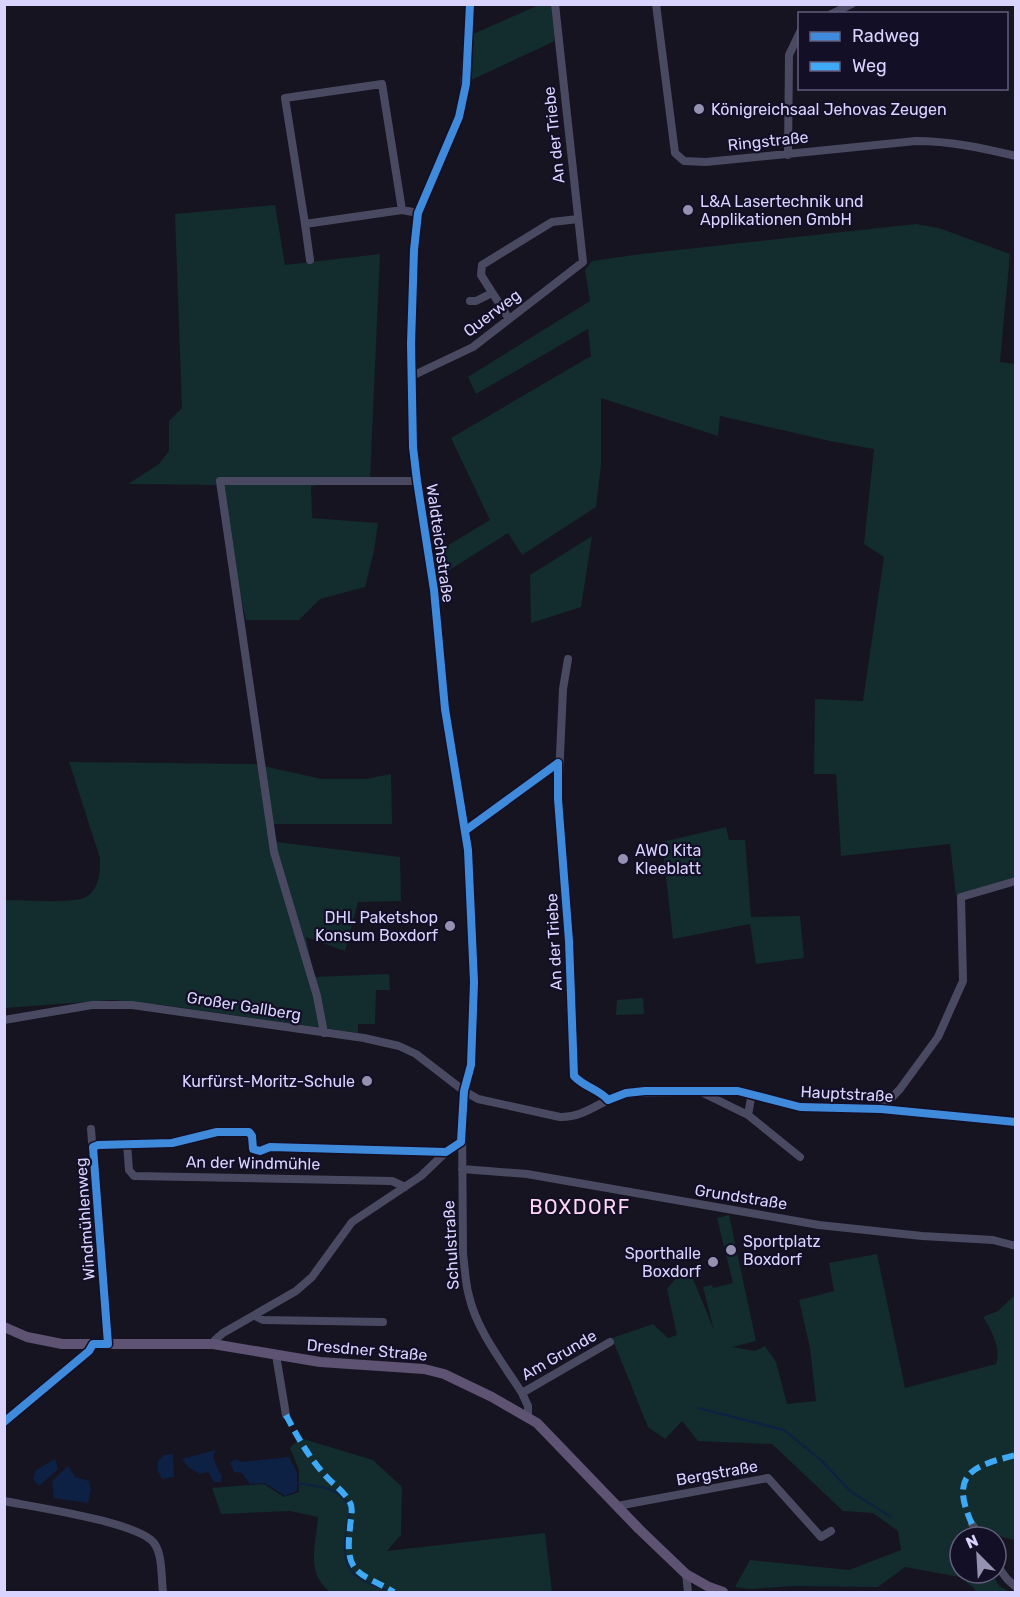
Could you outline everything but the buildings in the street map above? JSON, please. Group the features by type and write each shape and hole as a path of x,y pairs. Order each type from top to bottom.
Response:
{"main road":[{"name":"Dresdner Straße","path":"4,1327 38,1340 62,1344 213,1344 349,1365 435,1371 466,1384 528,1417 552,1437 686,1574 723,1593"}],"street":[{"name":"Waldteichstraße","path":"464,1091 471,1065 474,982 466,830 445,709 434,590 417,481 413,447 412,376 414,250 418,213 459,117 463,101 470,4"},
{"name":"An der Triebe","path":"555,4 569,152 583,262"},
{"name":"Ringstraße","path":"656,4 675,153 684,161 697,163 916,141 941,141 1016,156"},
{"path":"835,12 852,4"},
{"path":"788,155 789,55 798,36"},
{"path":"310,260 285,98 382,84 402,210"},
{"path":"305,224 402,210 418,213"},
{"path":"509,319 481,275 482,265 552,222 578,219"},
{"name":"Querweg","path":"412,376 473,347 583,262"},
{"path":"470,301 477,301 492,293"},
{"path":"324,1033 317,996 274,852 220,481 417,481"},
{"name":"An der Triebe","path":"568,659 563,689 558,799 569,942 574,1076 581,1084 604,1095 608,1100"},
{"path":"466,830 558,765"},
{"path":"881,1109 900,1089 938,1037 963,981 961,897 1016,881"},
{"name":"Großer Gallberg","path":"4,1020 92,1005 132,1005 364,1038 399,1046 426,1060 464,1091"},
{"name":"Hauptstraße","path":"464,1091 478,1099 560,1118 571,1118 583,1114 626,1093 738,1091 800,1107 881,1109 1016,1122"},
{"name":"Schulstraße","path":"464,1091 461,1142 463,1254 469,1296 484,1332 522,1393 528,1406 528,1417"},
{"path":"698,1091 748,1115 800,1157"},
{"path":"748,1115 752,1093"},
{"name":"Windmühlenweg","path":"91,1129 108,1344"},
{"name":"Windmühlenweg","path":"93,1147 172,1143 217,1132 249,1132 252,1136"},
{"path":"213,1344 223,1333 296,1292 312,1277 352,1222 405,1187 461,1142"},
{"name":"An der Windmühle","path":"127,1144 129,1170 134,1176 392,1181 405,1187"},
{"name":"Grundstraße","path":"462,1169 527,1174 819,1225 921,1236 993,1240 1016,1246"},
{"path":"255,1316 263,1320 383,1322"},
{"name":"Am Grunde","path":"522,1393 610,1342"},
{"path":"4,1422 89,1351 93,1344"},
{"path":"276,1355 286,1415"},
{"name":"Bergstraße","path":"617,1506 768,1478 821,1537 831,1531"},
{"path":"4,1501 90,1517 147,1536 158,1550 163,1593"},
{"path":"686,1574 687,1593"}],"green space":[{"path":"539,5 551,5 555,41 471,80 473,34"},
{"path":"275,205 285,265 380,254 370,479 311,486 312,518 378,523 365,587 320,599 299,620 246,620 216,485 128,484 159,464 169,451 169,421 182,408 175,214"},
{"path":"916,224 939,228 1010,254 1000,362 1016,364 1015,878 956,896 950,844 841,856 836,774 814,774 815,699 863,701 884,557 864,544 874,449 720,416 718,436 601,398 601,465 596,507 522,555 508,533 437,578 432,555 490,520 451,438 591,356 588,329 476,394 468,377 590,301 585,270 592,261"},
{"path":"592,536 581,607 531,623 530,575"},
{"path":"69,762 254,764 322,779 366,779 391,774 392,824 272,824 276,842 400,857 401,901 358,902 345,951 306,937 314,977 389,974 390,990 376,990 375,1024 358,1024 358,1033 113,1000 5,1008 4,900 79,899 91,894 97,885 100,858"},
{"path":"726,827 729,840 745,840 751,917 800,916 804,958 756,964 750,924 673,939 662,842"},
{"path":"643,998 644,1014 616,1015 617,1000"},
{"path":"729,1215 756,1341 732,1347 755,1351 765,1346 776,1362 787,1404 816,1401 810,1348 799,1300 834,1291 829,1263 877,1254 905,1388 996,1364 997,1346 983,1317 998,1311 1015,1295 1015,1540 1008,1538 1008,1525 948,1525 948,1575 905,1567 878,1587 793,1586 751,1589 735,1587 750,1560 849,1570 901,1550 898,1531 873,1513 843,1511 772,1444 698,1441 682,1421 665,1439 648,1427 612,1338 653,1324 668,1338 677,1335 667,1289 681,1272 693,1279 714,1330 703,1287 712,1285 713,1288 733,1283 717,1218"},
{"path":"300,1438 373,1460 402,1487 401,1535 387,1551 545,1533 552,1592 330,1592 317,1576 315,1567 314,1548 318,1517 290,1511 221,1514 212,1488 264,1484 284,1497 299,1492 299,1470 290,1448"},
{"path":"970,1585 998,1585 1010,1592 974,1592 975,1589"}],"water":[{"path":"216,1450 213,1456 222,1475 221,1482 214,1482 208,1472 200,1474 188,1467 182,1459"},
{"path":"173,1454 174,1477 162,1479 158,1472 158,1461 164,1455"},
{"path":"289,1457 297,1473 297,1491 285,1496 265,1483 250,1484 242,1473 234,1472 230,1463 236,1459 242,1462"},
{"path":"55,1459 58,1469 39,1486 33,1479 36,1470"},
{"path":"68,1466 75,1477 89,1481 91,1490 88,1503 54,1498 52,1481"}],"waterway":[{"path":"698,1408 784,1430 822,1461 850,1491 891,1517"},
{"path":"297,1483 327,1488 345,1500 350,1507 345,1542 346,1560 359,1578 389,1592"}],"marked path":[{"path":"286,1415 313,1460 327,1478 346,1496 351,1505 349,1544 352,1564 364,1576 394,1592"},
{"path":"972,1524 965,1507 963,1494 964,1483 969,1475 987,1463 1016,1455"}],"cycle path":[{"path":"4,1422 89,1351 93,1344 108,1344 93,1147 172,1143 217,1132 249,1132 252,1136 253,1149 260,1151 270,1147 446,1152 461,1142 464,1091 471,1065 474,982 468,850 445,709 434,590 413,447 411,344 414,250 418,213 459,117 466,84 470,4"},
{"path":"558,763 558,799 569,941 574,1076 578,1080 608,1100 626,1093 645,1091 738,1091 800,1107 881,1109 1016,1122"},
{"path":"466,830 558,763"}],"place":[{"name":"Königreichsaal Jehovas Zeugen","path":"699,109"},
{"name":"L&A Lasertechnik und Applikationen GmbH","path":"688,210"},
{"name":"AWO Kita Kleeblatt","path":"623,859"},
{"name":"DHL Paketshop Konsum Boxdorf","path":"450,926"},
{"name":"Kurfürst-Moritz-Schule","path":"367,1081"},
{"name":"Sportplatz Boxdorf","path":"731,1250"},
{"name":"Sporthalle Boxdorf","path":"713,1262"}],"district":[{"name":"BOXDORF","path":"580,1207"}]}
